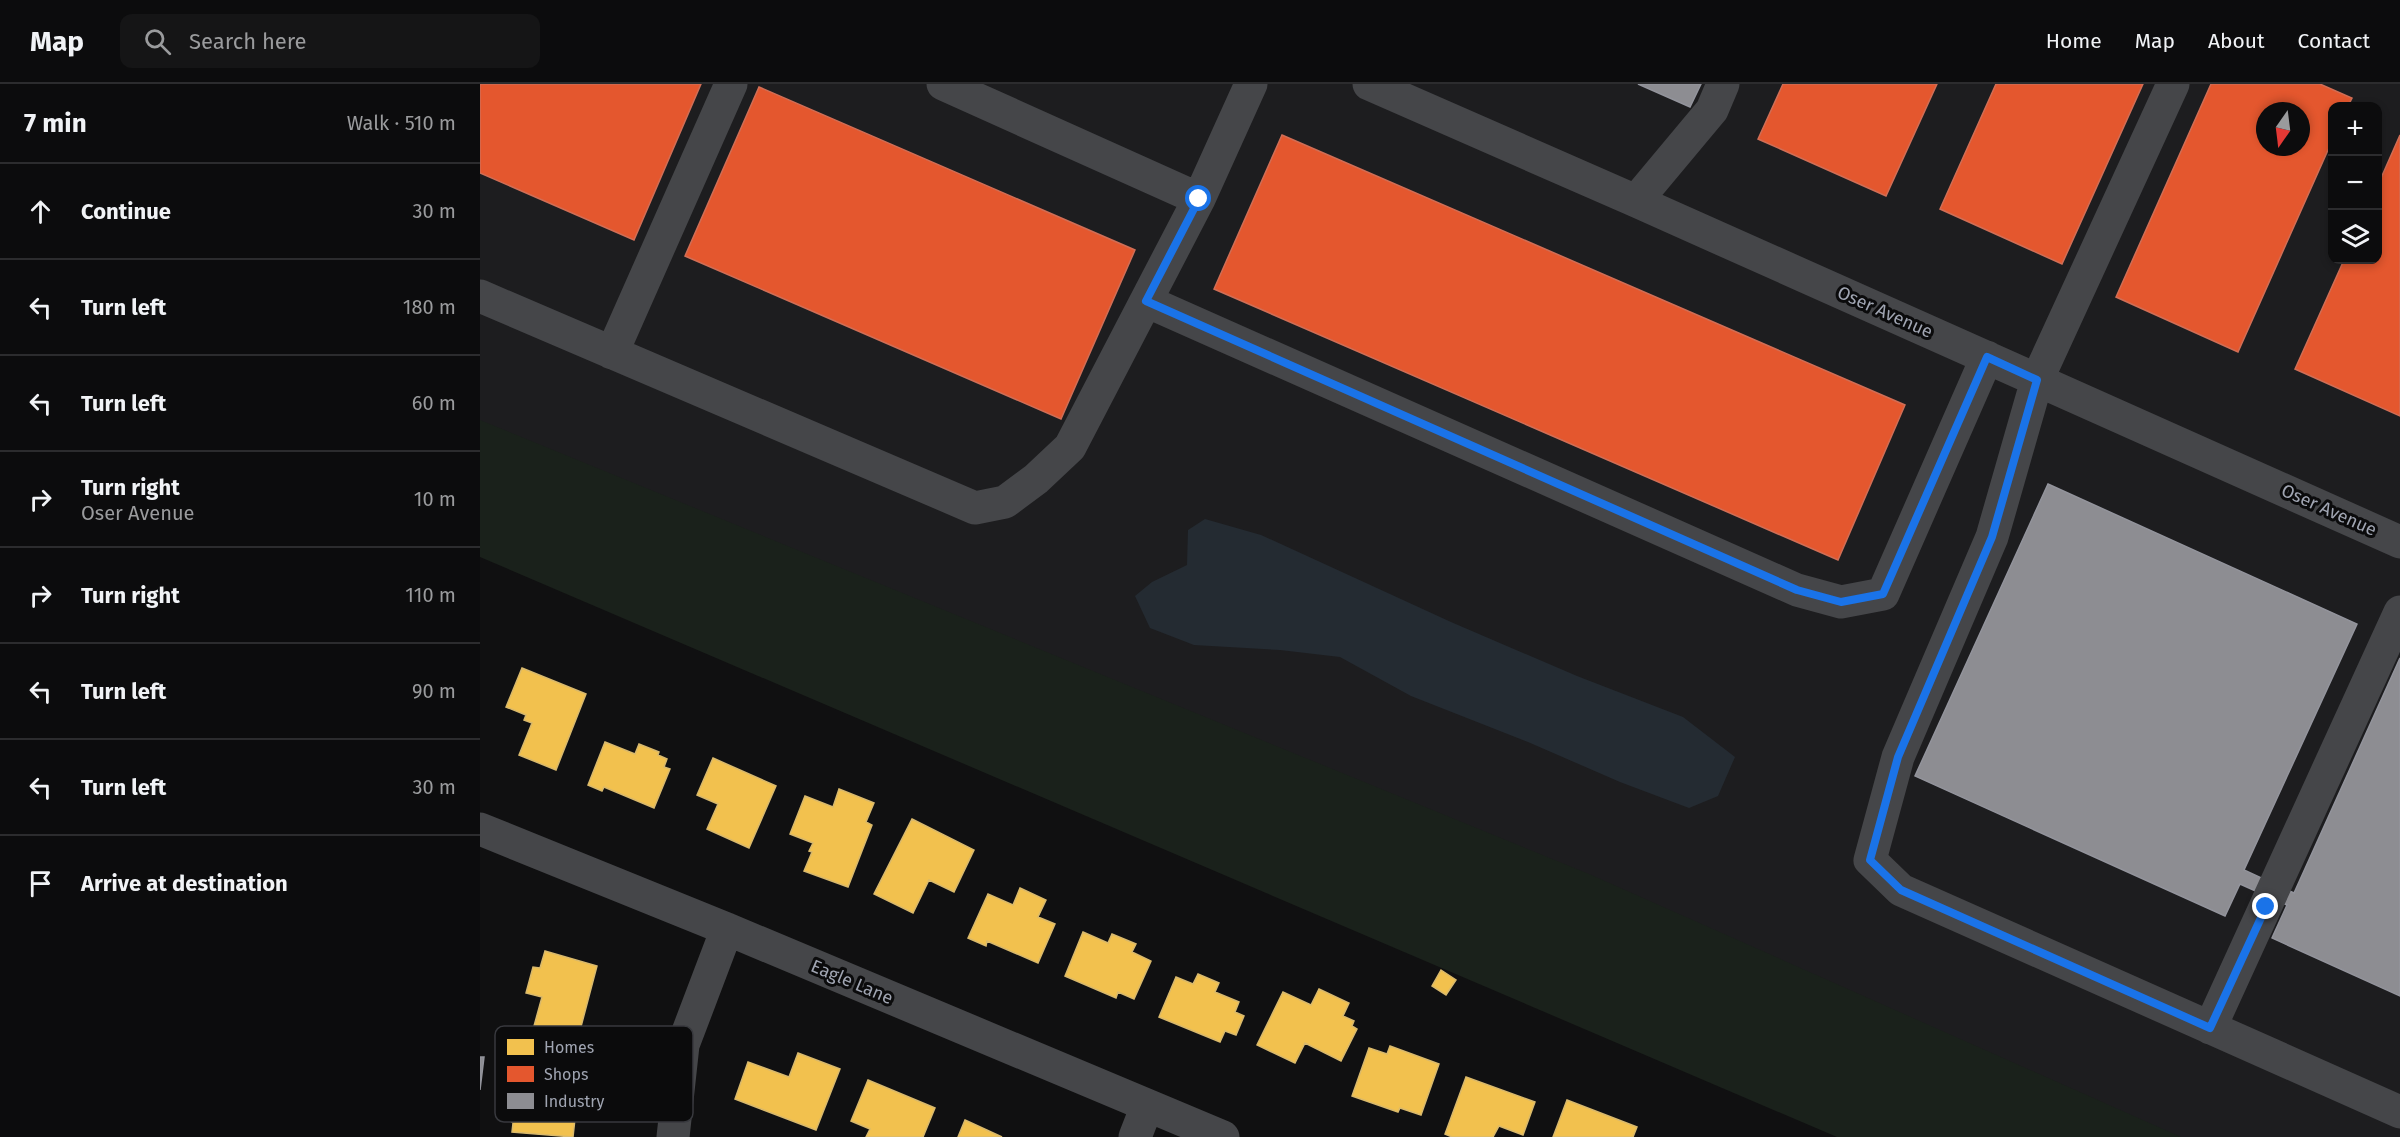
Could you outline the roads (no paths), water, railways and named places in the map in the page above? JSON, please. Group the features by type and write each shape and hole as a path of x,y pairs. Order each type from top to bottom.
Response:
{"street":[{"path":"612,353 731,84"},
{"path":"943,84 1199,199"},
{"path":"480,296 975,508 1005,502 1036,479 1070,447 1199,199 1251,84"},
{"name":"Oser Avenue","path":"1369,84 2400,542"},
{"path":"1636,201 1712,110 1723,84"},
{"path":"2173,84 2037,380 1992,537 1898,757 1870,860 1901,890 2400,1112"},
{"path":"1146,301 1797,590 1841,602 1883,594 1987,357"},
{"path":"2210,1028 2400,612"},
{"name":"Eagle Lane","path":"480,829 727,929 1222,1137"},
{"path":"690,1026 727,929"},
{"path":"1135,1137 1147,1106"},
{"path":"673,1137 675,1122"}]}
